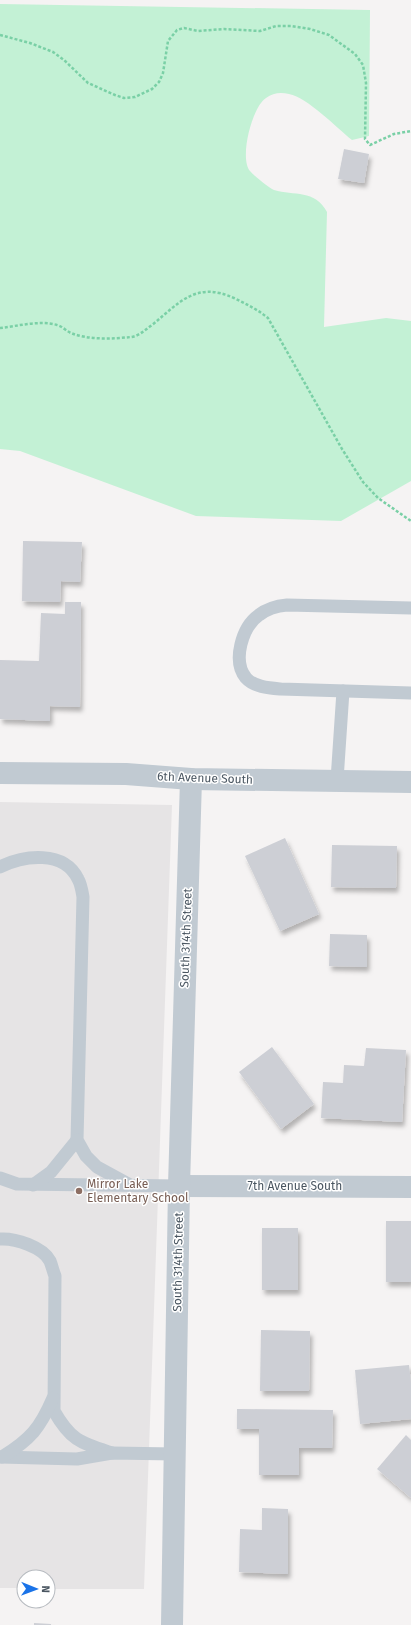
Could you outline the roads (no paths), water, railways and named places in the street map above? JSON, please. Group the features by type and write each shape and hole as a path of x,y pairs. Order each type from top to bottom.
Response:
{"street":[{"name":"6th Avenue South","path":"0,773 126,774 191,779 411,782"},
{"name":"South 314th Street","path":"172,1625 179,1186 191,779"},
{"name":"7th Avenue South","path":"179,1186 411,1187"}],"lane":[{"path":"411,608 287,605 273,606 257,616 245,632 240,648 239,662 247,679 262,687 281,689 411,693"},
{"path":"337,780 343,691"},
{"path":"0,867 28,857 52,859 70,867 79,879 83,897 77,1140 86,1156 97,1167 130,1185"},
{"path":"33,1184 51,1172 77,1140"},
{"path":"0,1178 16,1184 179,1186"},
{"path":"0,1239 25,1244 40,1250 50,1260 55,1276 54,1411 62,1425 84,1444 112,1453"},
{"path":"1,1457 21,1445 33,1434 44,1419 54,1396"},
{"path":"1,1457 77,1459 112,1453 175,1454"}],"place":[{"name":"Mirror Lake Elementary School","path":"79,1191"}]}
